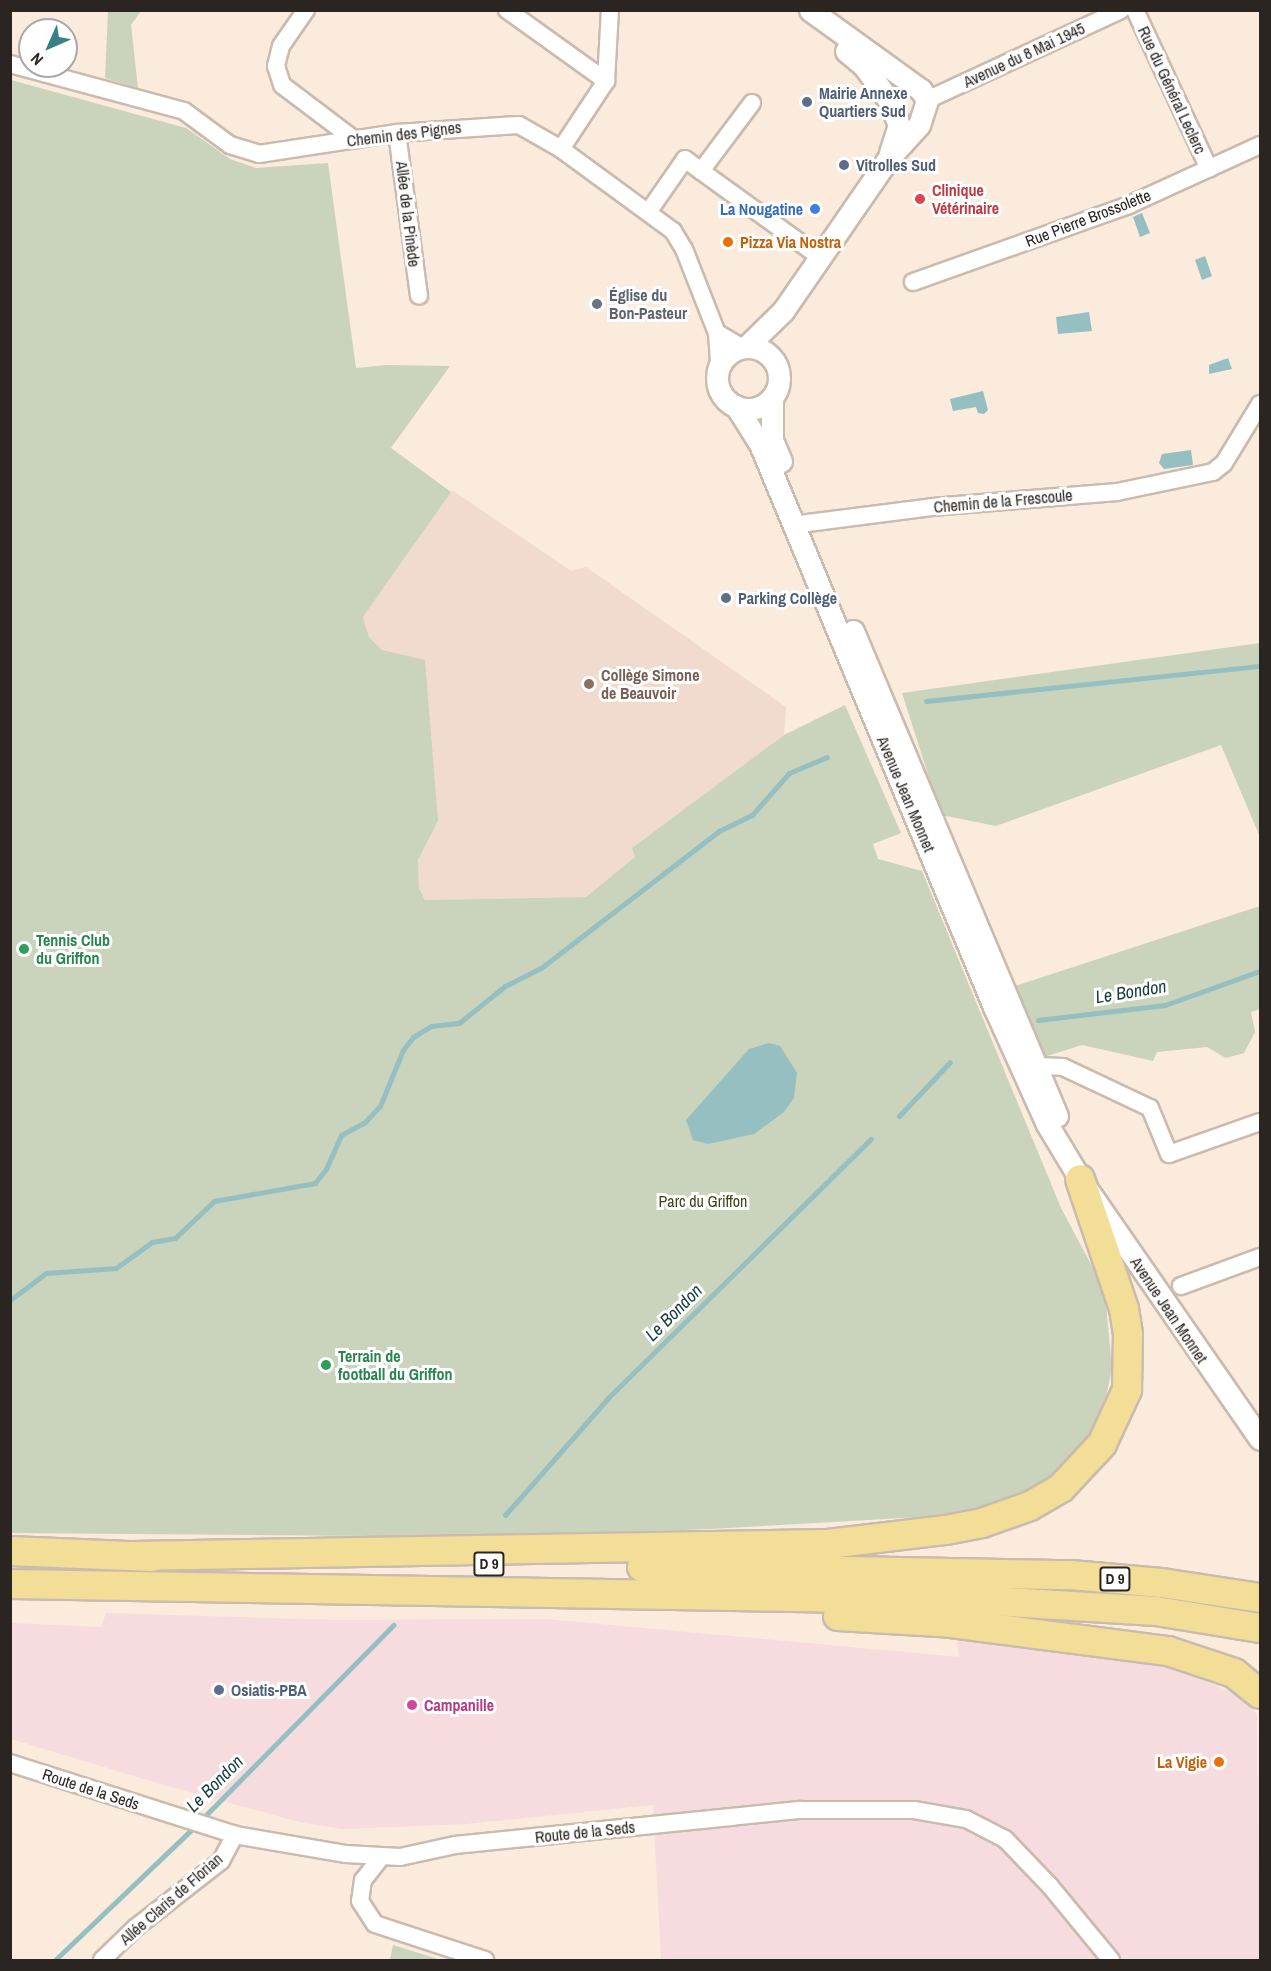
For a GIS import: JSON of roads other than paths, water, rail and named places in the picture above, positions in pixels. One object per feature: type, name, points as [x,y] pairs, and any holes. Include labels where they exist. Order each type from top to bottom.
[{"type":"highway","points":[[133,1556],[828,1544],[955,1528],[1030,1506],[1061,1488],[1102,1444],[1127,1390],[1128,1334],[1124,1309],[1080,1179]]},
{"type":"highway","name":"D 9","points":[[10,1551],[133,1556],[1071,1575],[1162,1583],[1260,1598]]},
{"type":"highway","points":[[968,1573],[1103,1567],[1260,1584]]},
{"type":"highway","name":"D 9","points":[[14,1584],[1097,1605],[1197,1616],[1260,1628]]},
{"type":"highway","points":[[405,1590],[951,1623],[1061,1635],[1168,1651],[1205,1660],[1234,1673],[1260,1694]]},
{"type":"street","points":[[306,10],[281,46],[276,66],[282,85],[355,140]]},
{"type":"street","points":[[507,10],[606,81]]},
{"type":"street","points":[[561,149],[606,81],[610,10]]},
{"type":"street","points":[[799,10],[864,66],[927,100]]},
{"type":"street","points":[[783,310],[773,359],[779,378],[772,398],[755,408],[736,406],[721,394],[717,385],[719,365],[744,347],[783,310],[888,159],[919,125],[927,100],[921,90],[810,10]]},
{"type":"street","name":"Avenue du 8 Mai 1945","points":[[927,100],[1121,10]]},
{"type":"street","name":"Rue du Général Leclerc","points":[[1135,10],[1209,169]]},
{"type":"street","name":"Chemin des Pignes","points":[[10,64],[184,111],[244,152],[259,154],[397,133],[519,125],[561,149],[649,211],[673,231],[684,249],[717,333],[719,365]]},
{"type":"street","points":[[864,66],[890,102],[898,125]]},
{"type":"street","points":[[888,159],[898,125],[927,100]]},
{"type":"street","points":[[701,171],[752,103]]},
{"type":"street","name":"Allée de la Pinède","points":[[397,133],[418,296]]},
{"type":"street","name":"Rue Pierre Brossolette","points":[[913,282],[1129,205],[1260,146]]},
{"type":"street","points":[[649,211],[685,159],[821,258]]},
{"type":"street","points":[[717,333],[744,347],[757,348],[773,359]]},
{"type":"street","name":"Avenue Jean Monnet","points":[[772,398],[772,440],[799,524]]},
{"type":"street","name":"Chemin de la Frescoule","points":[[799,524],[944,506],[1117,492],[1213,472],[1224,463],[1260,404]]},
{"type":"street","name":"Avenue Jean Monnet","points":[[736,406],[760,444],[799,524],[1019,1043],[1047,1124],[1080,1179],[1260,1439]]},
{"type":"street","name":"Avenue Jean Monnet","points":[[1019,1043],[1038,1066],[1080,1179]]},
{"type":"street","points":[[1038,1066],[1063,1067],[1149,1108],[1169,1154],[1260,1122]]},
{"type":"street","points":[[1181,1286],[1260,1257]]},
{"type":"street","name":"Route de la Seds","points":[[10,1763],[228,1833],[346,1854],[400,1857],[455,1845],[801,1810],[914,1810],[966,1819],[1005,1839],[1050,1886],[1112,1960]]},
{"type":"street","name":"Allée Claris de Florian","points":[[102,1960],[221,1861],[228,1833]]},
{"type":"street","points":[[382,1856],[363,1880],[360,1901],[375,1924],[485,1960]]},
{"type":"water","points":[[1142,213],[1150,233],[1140,237],[1133,217]]},
{"type":"water","points":[[1205,256],[1212,276],[1202,280],[1195,260]]},
{"type":"water","points":[[1089,312],[1092,331],[1058,334],[1056,317]]},
{"type":"water","points":[[1228,358],[1232,369],[1209,374],[1209,365]]},
{"type":"water","points":[[983,391],[988,410],[984,414],[978,413],[976,407],[953,411],[950,399]]},
{"type":"water","points":[[1191,450],[1193,465],[1164,469],[1159,463],[1162,454]]},
{"type":"water","points":[[769,1043],[780,1046],[797,1073],[794,1098],[784,1112],[754,1134],[708,1144],[693,1140],[686,1120],[749,1049]]},
{"type":"waterway","points":[[926,701],[1260,666]]},
{"type":"waterway","points":[[10,1300],[46,1273],[116,1268],[152,1242],[175,1238],[214,1201],[315,1183],[326,1169],[341,1135],[365,1122],[380,1106],[403,1050],[413,1037],[431,1026],[459,1023],[505,986],[541,968],[719,831],[752,815],[789,773],[827,757]]},
{"type":"waterway","name":"Le Bondon","points":[[1038,1020],[1165,1005],[1260,971]]},
{"type":"waterway","name":"Le Bondon","points":[[899,1116],[950,1062]]},
{"type":"waterway","name":"Le Bondon","points":[[505,1515],[608,1398],[871,1139]]},
{"type":"waterway","name":"Le Bondon","points":[[201,1820],[393,1625]]},
{"type":"waterway","name":"Le Bondon","points":[[55,1960],[194,1827]]},
{"type":"place","name":"Mairie Annexe Quartiers Sud","points":[[807,102]]},
{"type":"place","name":"Vitrolles Sud","points":[[844,165]]},
{"type":"place","name":"Clinique Vétérinaire","points":[[920,199]]},
{"type":"place","name":"La Nougatine","points":[[815,209]]},
{"type":"place","name":"Pizza Via Nostra","points":[[728,242]]},
{"type":"place","name":"Église du Bon-Pasteur","points":[[597,304]]},
{"type":"place","name":"Parking Collège","points":[[726,598]]},
{"type":"place","name":"Collège Simone de Beauvoir","points":[[589,684]]},
{"type":"place","name":"Tennis Club du Griffon","points":[[24,949]]},
{"type":"place","name":"Terrain de football du Griffon","points":[[326,1365]]},
{"type":"place","name":"Osiatis-PBA","points":[[219,1690]]},
{"type":"place","name":"Campanille","points":[[412,1705]]},
{"type":"place","name":"La Vigie","points":[[1219,1762]]},
{"type":"park label","name":"Parc du Griffon","points":[[703,1201]]}]
